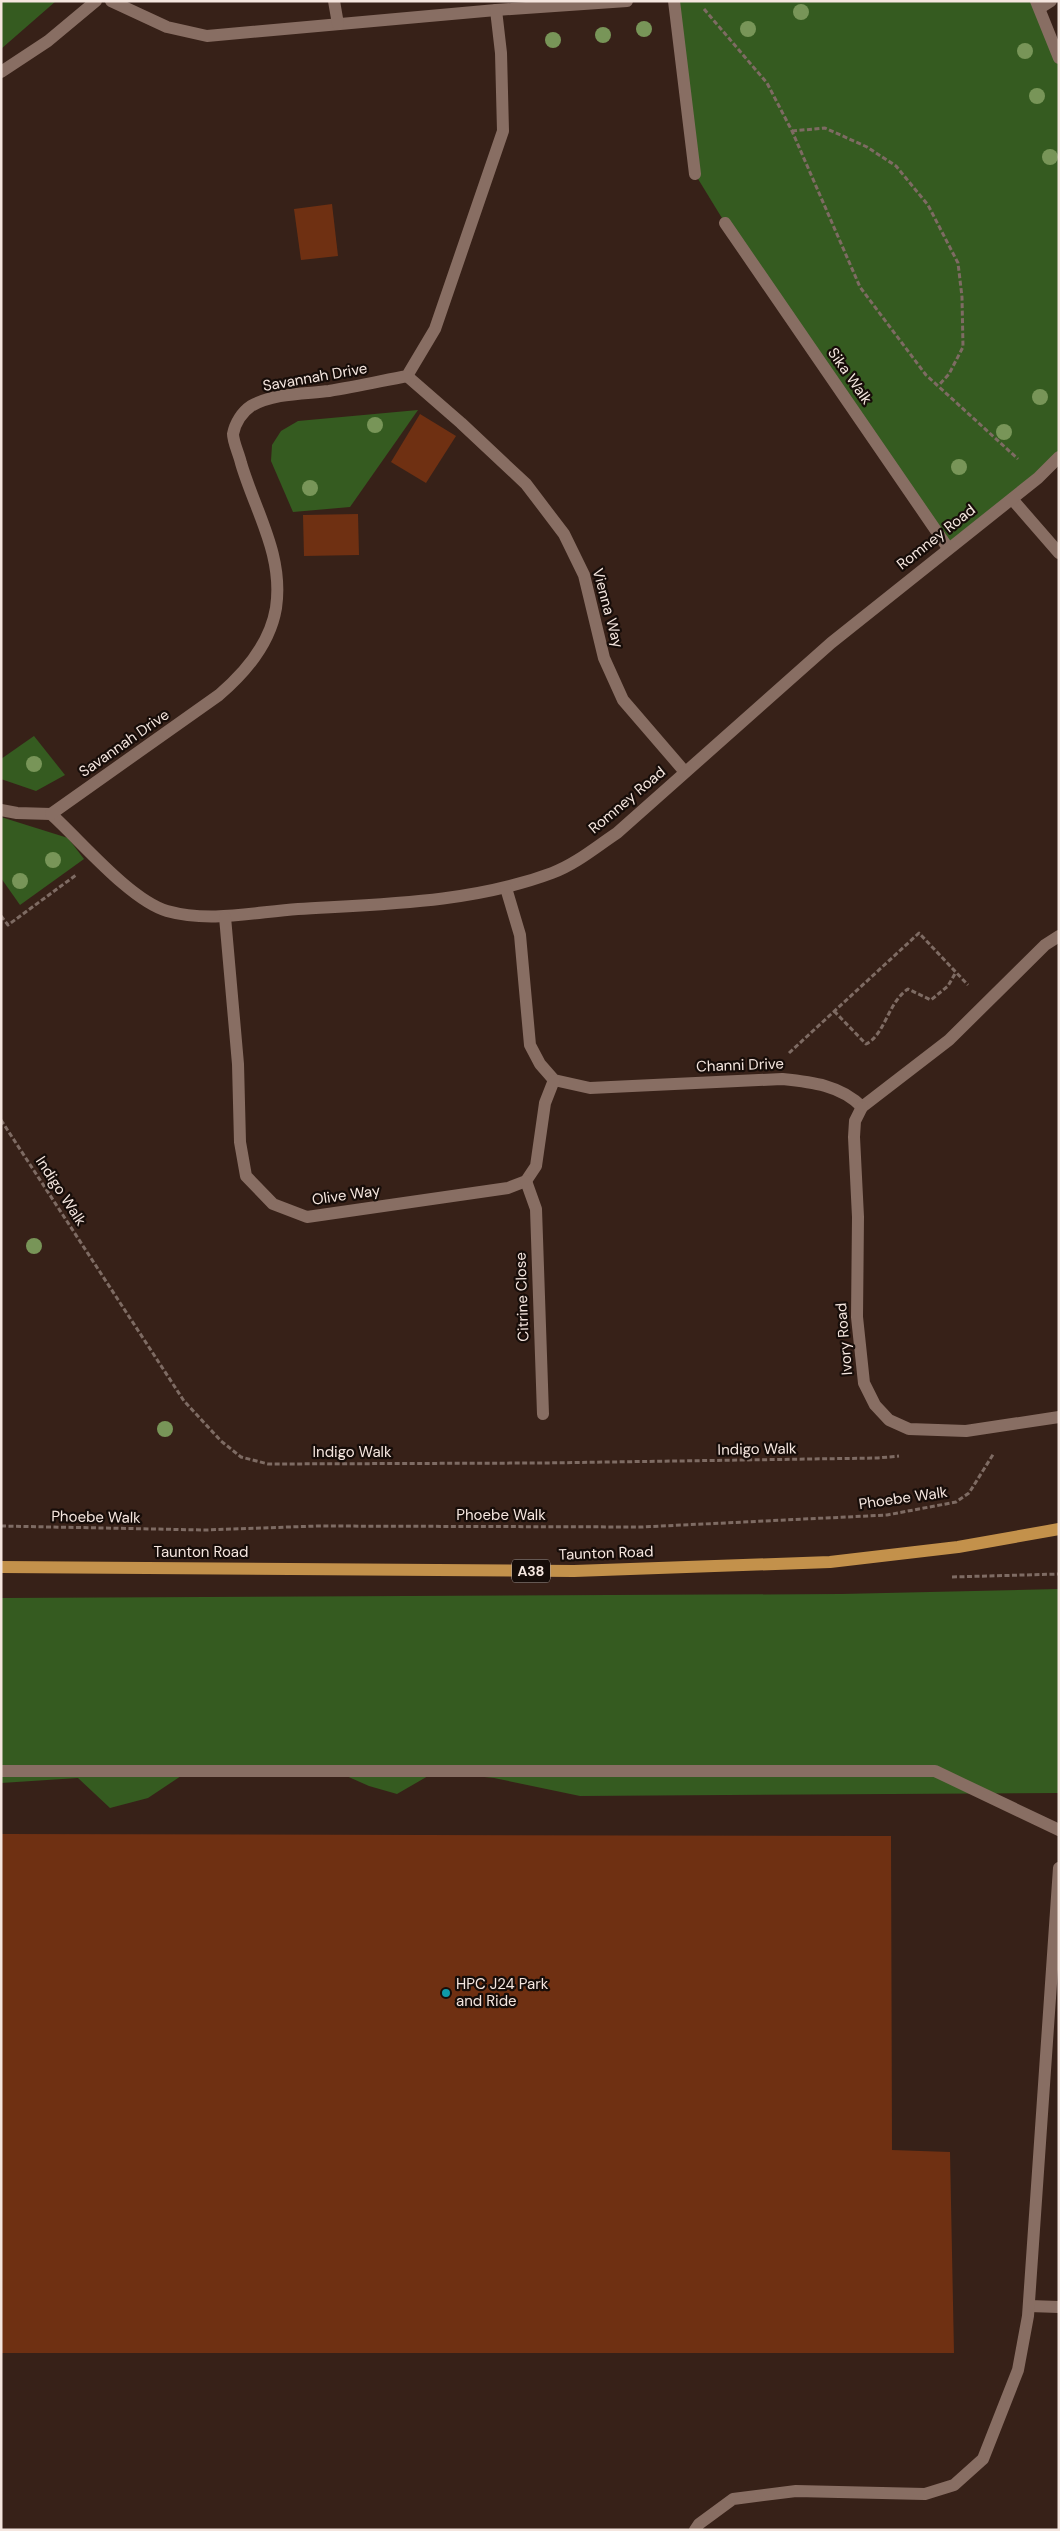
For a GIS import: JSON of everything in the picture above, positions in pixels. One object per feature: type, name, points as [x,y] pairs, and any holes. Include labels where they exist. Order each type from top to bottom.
[{"type":"main road","name":"Taunton Road","points":[[1,1567],[574,1571],[830,1562],[958,1547],[1059,1529]]},
{"type":"street","points":[[1,72],[48,41],[96,1]]},
{"type":"street","points":[[111,1],[166,27],[207,36],[496,10],[627,1]]},
{"type":"street","points":[[334,1],[338,24]]},
{"type":"street","points":[[674,1],[695,174]]},
{"type":"street","points":[[1042,4],[1059,58]]},
{"type":"street","points":[[407,376],[435,329],[502,130],[501,54],[496,10]]},
{"type":"street","name":"Sika Walk","points":[[725,223],[948,548]]},
{"type":"street","name":"Vienna Way","points":[[407,376],[526,484],[564,534],[584,575],[604,658],[623,700],[685,772]]},
{"type":"street","name":"Savannah Drive","points":[[51,814],[219,695],[241,676],[268,633],[276,608],[278,578],[274,554],[262,516],[243,470],[233,434],[239,417],[252,406],[279,397],[331,390],[407,376]]},
{"type":"street","name":"Romney Road","points":[[51,814],[140,897],[166,911],[224,917],[296,909],[381,905],[506,888],[554,872],[580,859],[617,833],[831,643],[1038,478],[1059,457]]},
{"type":"street","points":[[1012,499],[1059,553]]},
{"type":"street","points":[[1,810],[17,813],[51,814]]},
{"type":"street","points":[[506,888],[520,935],[530,1045],[540,1064],[554,1080],[545,1103],[536,1166],[526,1181]]},
{"type":"street","name":"Olive Way","points":[[224,917],[238,1064],[240,1142],[246,1176],[273,1204],[307,1217],[508,1188],[526,1181]]},
{"type":"street","points":[[862,1107],[948,1040],[1045,945],[1059,936]]},
{"type":"street","name":"Channi Drive","points":[[554,1080],[590,1088],[782,1079],[813,1082],[836,1089],[853,1098],[862,1107]]},
{"type":"street","name":"Ivory Road","points":[[862,1107],[855,1121],[854,1137],[858,1217],[857,1317],[864,1383],[875,1405],[889,1420],[909,1429],[966,1431],[1059,1417]]},
{"type":"street","name":"Citrine Close","points":[[526,1181],[536,1209],[543,1414]]},
{"type":"street","points":[[1,1771],[935,1771],[1059,1830]]},
{"type":"street","points":[[695,2530],[699,2524],[733,2499],[796,2491],[925,2494],[954,2485],[983,2459],[1018,2370],[1029,2306],[1059,1868]]},
{"type":"street","points":[[1029,2306],[1059,2307]]},
{"type":"path","points":[[703,9],[767,83],[792,131],[860,287],[926,374],[1038,478]]},
{"type":"path","points":[[792,131],[825,128],[867,147],[896,166],[928,205],[958,263],[962,296],[963,347],[950,374],[939,386]]},
{"type":"path","points":[[1,916],[8,925],[99,859]]},
{"type":"path","points":[[782,1079],[781,1060],[919,933],[985,1004]]},
{"type":"path","points":[[834,1011],[845,1025],[866,1044],[871,1042],[877,1034],[900,994],[908,989],[931,1000],[948,986],[956,972]]},
{"type":"path","name":"Indigo Walk","points":[[1,1120],[184,1401],[221,1441],[241,1457],[268,1464],[542,1463],[878,1458]]},
{"type":"path","name":"Phoebe Walk","points":[[1,1526],[205,1530],[317,1526],[642,1527],[887,1515],[956,1502],[969,1493],[984,1470]]},
{"type":"green space","points":[[1,1],[56,1],[1,49]]},
{"type":"green space","points":[[674,1],[1036,1],[1059,58],[1059,457],[948,548],[725,223],[695,174]]},
{"type":"green space","points":[[418,410],[350,507],[293,512],[271,461],[272,445],[281,431],[298,421]]},
{"type":"green space","points":[[34,736],[65,775],[36,791],[1,779],[1,759]]},
{"type":"green space","points":[[1,817],[68,838],[84,859],[20,905],[1,878]]},
{"type":"green space","points":[[1059,1589],[1059,1793],[580,1796],[494,1778],[435,1772],[397,1794],[369,1786],[326,1767],[181,1776],[148,1798],[110,1808],[78,1778],[1,1783],[1,1598],[841,1594]]},
{"type":"building","points":[[332,204],[338,256],[301,260],[294,209]]},
{"type":"building","points":[[420,414],[456,436],[426,483],[391,462]]},
{"type":"building","points":[[358,514],[359,555],[304,556],[303,515]]},
{"type":"building","name":"HPC J24 Park and Ride","points":[[1,1834],[891,1836],[892,2150],[950,2152],[954,2353],[1,2353]]},
{"type":"place","name":"HPC J24 Park and Ride","points":[[446,1993]]}]
